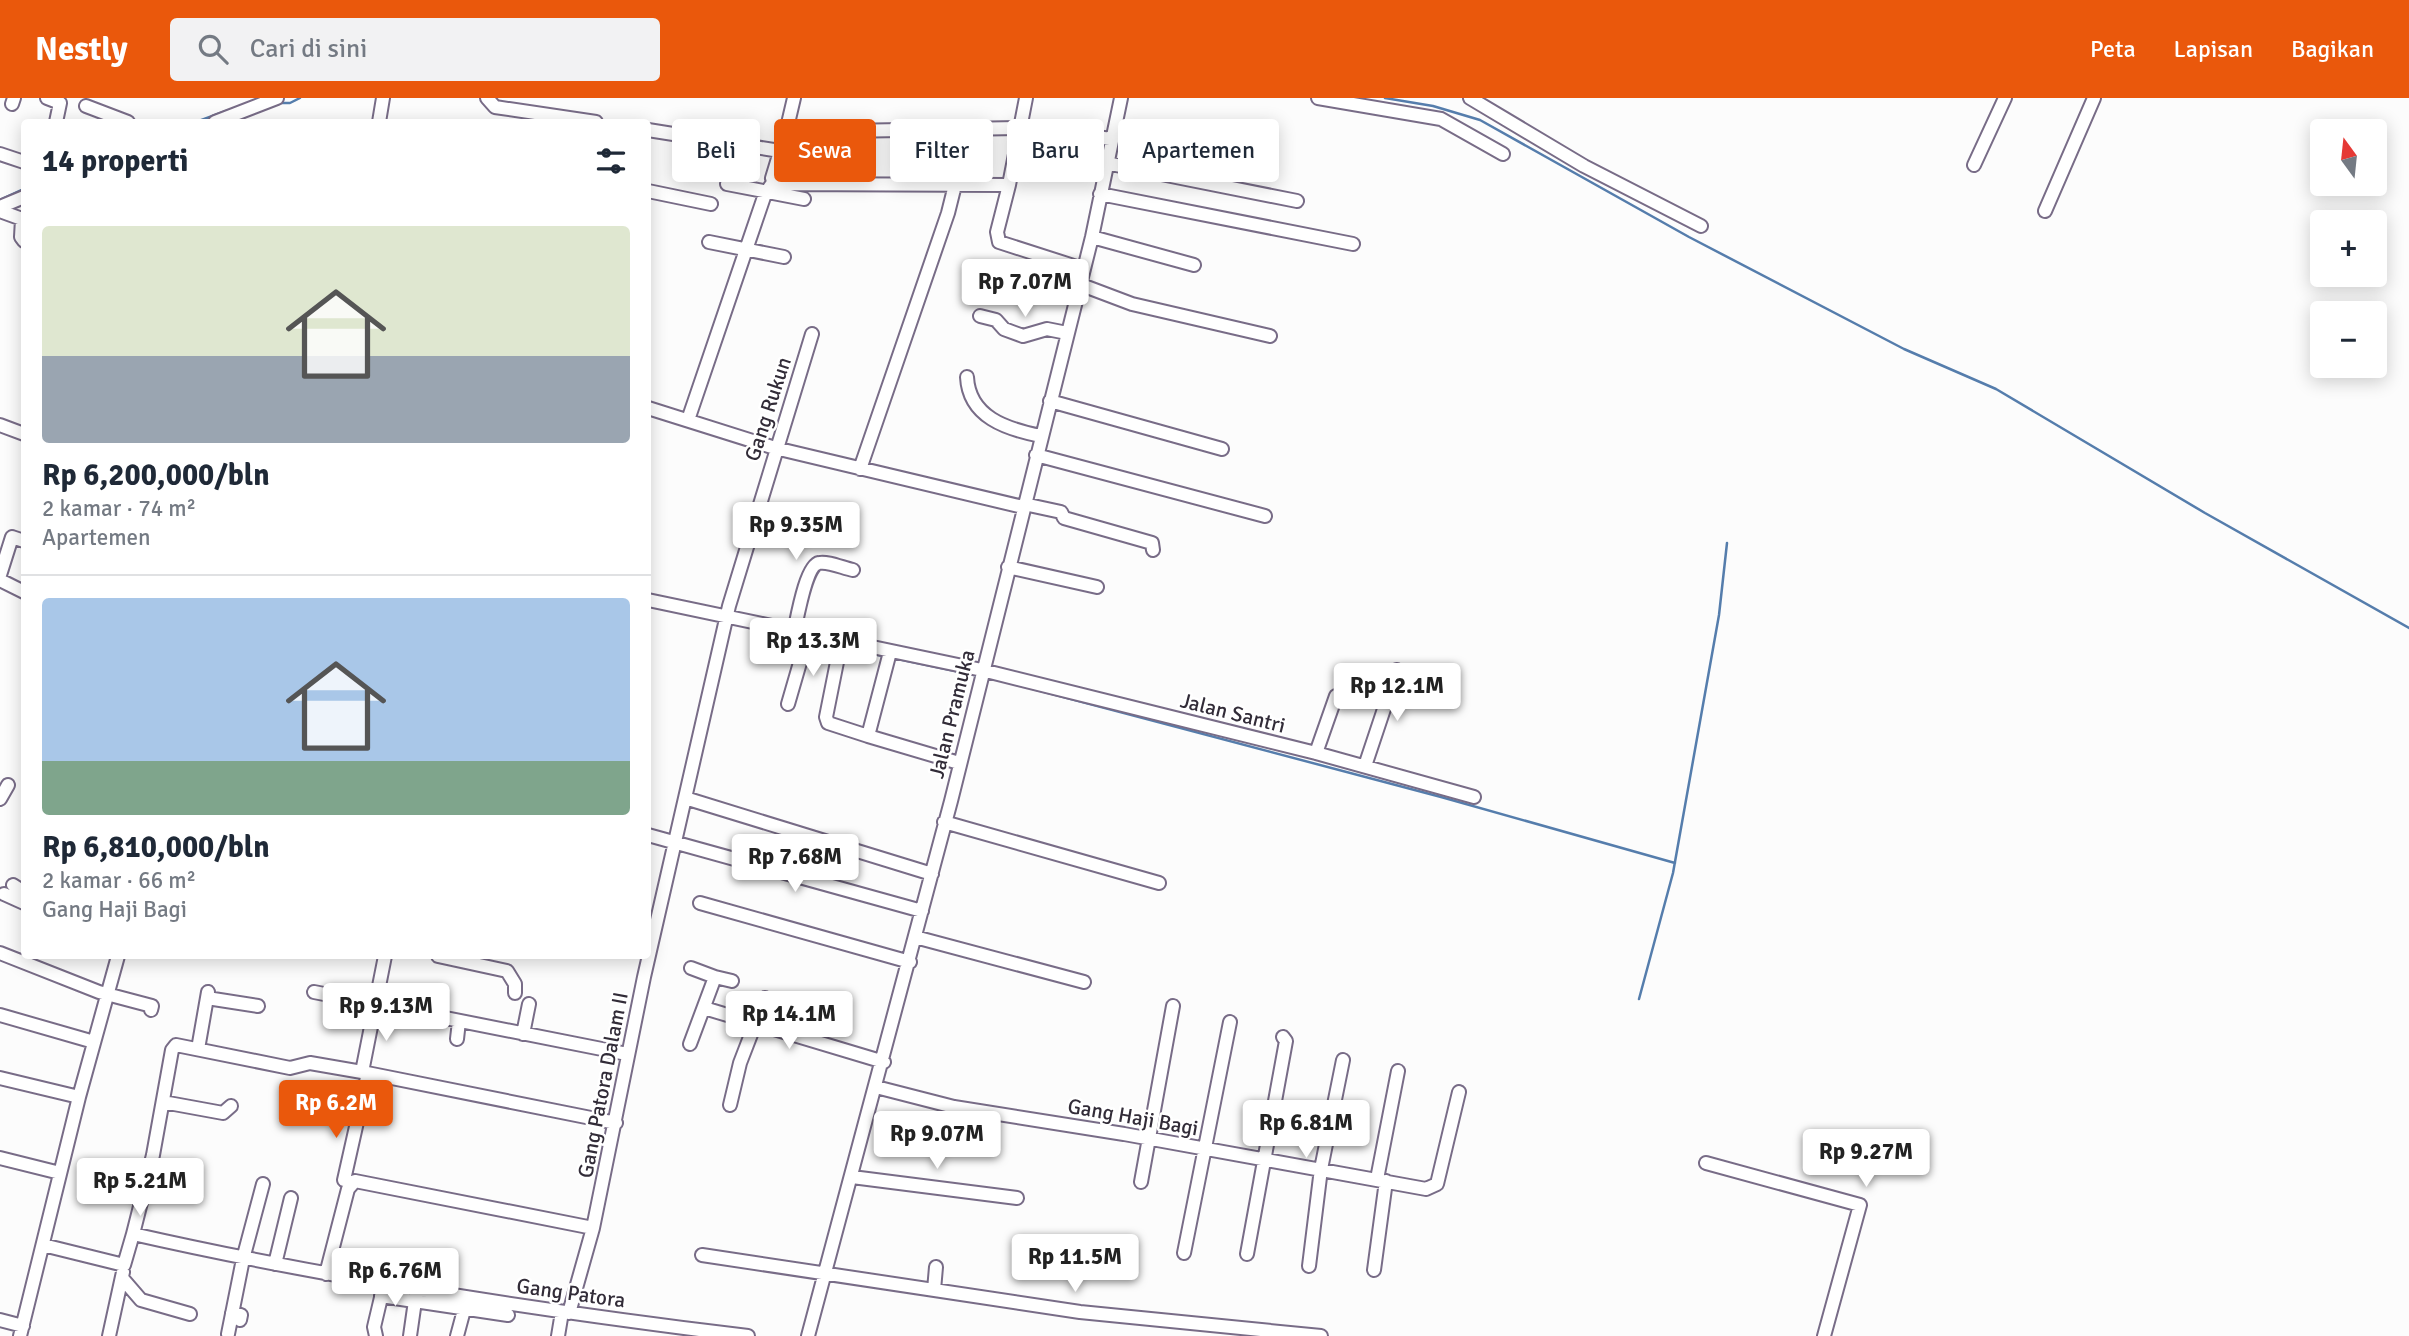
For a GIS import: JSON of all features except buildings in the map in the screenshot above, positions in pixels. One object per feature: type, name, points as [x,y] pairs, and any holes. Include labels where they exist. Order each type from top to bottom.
[{"type":"street","points":[[47,98],[60,103],[57,119]]},
{"type":"street","points":[[223,119],[276,98]]},
{"type":"street","points":[[380,119],[383,98]]},
{"type":"street","points":[[487,98],[495,107],[576,119]]},
{"type":"street","points":[[789,119],[794,98]]},
{"type":"street","points":[[1024,119],[1027,98]]},
{"type":"street","name":"Jalan Pramuka","points":[[808,1336],[910,962],[1092,237],[1121,98]]},
{"type":"street","points":[[1318,98],[1441,120],[1503,154]]},
{"type":"street","points":[[1470,98],[1584,166],[1701,226]]},
{"type":"street","points":[[1974,165],[2005,98]]},
{"type":"street","points":[[2045,211],[2094,98]]},
{"type":"street","points":[[86,106],[120,119]]},
{"type":"street","points":[[876,130],[1007,128]]},
{"type":"street","points":[[651,130],[774,150]]},
{"type":"street","points":[[1104,138],[1112,139]]},
{"type":"street","points":[[0,154],[21,161]]},
{"type":"street","points":[[1107,163],[1297,201]]},
{"type":"street","points":[[688,420],[765,194],[774,181]]},
{"type":"street","points":[[778,182],[1009,185]]},
{"type":"street","points":[[1010,182],[998,232],[999,242],[1083,269]]},
{"type":"street","points":[[727,184],[765,194],[804,199]]},
{"type":"street","points":[[860,469],[948,213],[955,185]]},
{"type":"street","points":[[651,192],[711,204]]},
{"type":"street","points":[[1100,194],[1353,244]]},
{"type":"street","points":[[0,209],[21,198]]},
{"type":"street","points":[[0,209],[21,219]]},
{"type":"street","points":[[1092,237],[1194,265]]},
{"type":"street","points":[[709,242],[784,257]]},
{"type":"street","points":[[1079,284],[1132,304],[1270,336]]},
{"type":"street","points":[[980,316],[996,320],[1004,329],[1023,336],[1047,329],[1067,333]]},
{"type":"street","name":"Gang Rukun","points":[[726,622],[775,447],[812,334]]},
{"type":"street","points":[[967,377],[972,402],[990,419],[1041,436]]},
{"type":"street","points":[[1050,401],[1222,449]]},
{"type":"street","points":[[651,409],[775,447],[860,469],[1061,512],[1064,518],[1152,543],[1153,550]]},
{"type":"street","points":[[0,425],[21,433]]},
{"type":"street","points":[[1036,455],[1265,516]]},
{"type":"street","points":[[21,540],[12,537],[0,578],[21,590]]},
{"type":"street","points":[[794,632],[809,574],[815,565],[820,563],[853,570]]},
{"type":"street","points":[[1008,566],[1097,587]]},
{"type":"street","name":"Jalan Santri","points":[[651,601],[726,622],[794,632],[806,639],[982,670],[1316,753],[1474,797]]},
{"type":"street","name":"Gang Patora Dalam II","points":[[651,950],[726,622]]},
{"type":"street","points":[[788,704],[806,639]]},
{"type":"street","points":[[840,645],[826,717],[828,723],[959,763]]},
{"type":"street","points":[[868,736],[889,655]]},
{"type":"street","points":[[1365,766],[1397,670]]},
{"type":"street","points":[[1316,753],[1336,696]]},
{"type":"street","points":[[0,799],[8,785]]},
{"type":"street","points":[[685,798],[932,874]]},
{"type":"street","points":[[944,822],[1159,883]]},
{"type":"street","points":[[651,836],[922,912]]},
{"type":"street","points":[[700,903],[910,962]]},
{"type":"street","points":[[915,937],[1084,982]]},
{"type":"street","points":[[0,953],[107,995],[152,1006],[151,1010]]},
{"type":"street","points":[[0,1320],[21,1331],[79,1097],[117,959]]},
{"type":"street","points":[[385,959],[344,1180],[593,1228]]},
{"type":"street","points":[[452,959],[507,971],[515,984],[514,993]]},
{"type":"street","name":"Gang Patora Dalam II","points":[[558,1336],[593,1228],[649,959]]},
{"type":"street","points":[[691,968],[732,981]]},
{"type":"street","points":[[690,1044],[715,977]]},
{"type":"street","points":[[314,992],[627,1054]]},
{"type":"street","points":[[198,1049],[207,995],[258,1006]]},
{"type":"street","points":[[730,1105],[754,1024],[765,998]]},
{"type":"street","points":[[523,1034],[529,1004]]},
{"type":"street","points":[[1141,1182],[1173,1006]]},
{"type":"street","points":[[704,1008],[884,1062]]},
{"type":"street","points":[[0,1015],[94,1042]]},
{"type":"street","points":[[457,1038],[459,1021]]},
{"type":"street","points":[[1184,1253],[1230,1022]]},
{"type":"street","points":[[1247,1254],[1286,1041],[1283,1037]]},
{"type":"street","points":[[110,1336],[110,1323],[133,1234],[173,1047],[178,1044],[294,1067],[310,1063],[616,1123]]},
{"type":"street","points":[[1309,1266],[1321,1169],[1343,1060]]},
{"type":"street","points":[[1374,1270],[1382,1180],[1398,1071]]},
{"type":"street","points":[[0,1077],[79,1097]]},
{"type":"street","name":"Gang Haji Bagi","points":[[876,1087],[954,1107],[1148,1138],[1426,1189],[1437,1184],[1459,1092]]},
{"type":"street","points":[[163,1102],[223,1113],[231,1106]]},
{"type":"street","points":[[0,1158],[60,1172]]},
{"type":"street","points":[[1706,1163],[1860,1205],[1824,1336]]},
{"type":"street","points":[[852,1177],[1017,1198]]},
{"type":"street","points":[[326,1274],[352,1182]]},
{"type":"street","points":[[228,1334],[236,1317],[249,1263],[263,1184]]},
{"type":"street","points":[[275,1264],[291,1198]]},
{"type":"street","name":"Gang Patora","points":[[133,1234],[249,1263],[275,1264],[326,1274],[383,1290],[461,1305],[565,1312],[748,1336]]},
{"type":"street","points":[[43,1245],[123,1271],[141,1300],[190,1314]]},
{"type":"street","points":[[702,1255],[1080,1312],[1316,1336]]},
{"type":"street","points":[[934,1290],[936,1267]]},
{"type":"street","points":[[376,1336],[374,1327],[383,1290]]},
{"type":"street","points":[[410,1336],[415,1296]]},
{"type":"street","points":[[457,1336],[461,1305]]},
{"type":"street","points":[[481,1306],[508,1315]]},
{"type":"waterway","points":[[276,103],[290,103],[300,98]]},
{"type":"waterway","points":[[1385,98],[1433,106],[1480,120],[1689,237],[1904,349],[1996,389],[2205,513],[2409,628]]},
{"type":"waterway","points":[[204,119],[226,111]]},
{"type":"waterway","points":[[0,200],[21,190]]},
{"type":"waterway","points":[[1639,999],[1673,873],[1719,615],[1727,543]]},
{"type":"waterway","points":[[845,648],[883,656]]},
{"type":"waterway","points":[[893,658],[979,676]]},
{"type":"waterway","points":[[1033,689],[1441,797],[1675,863]]}]
